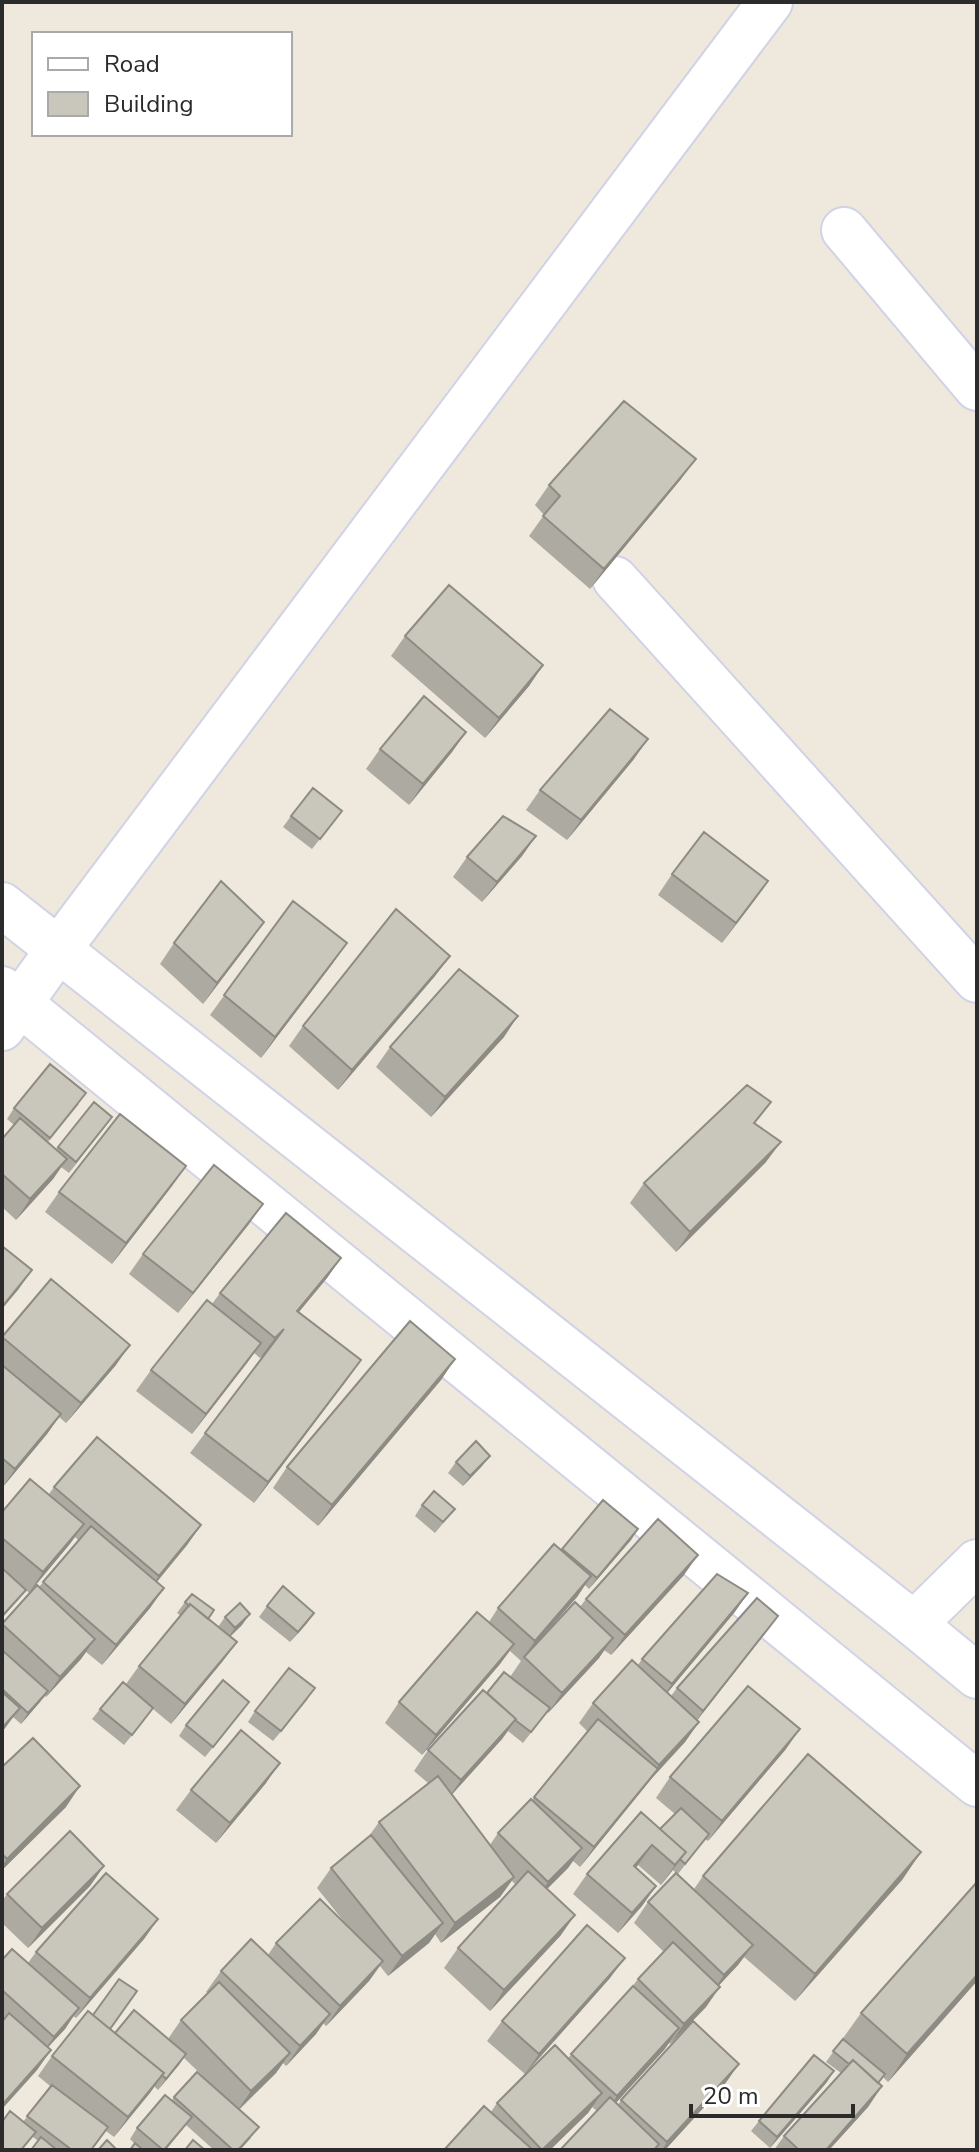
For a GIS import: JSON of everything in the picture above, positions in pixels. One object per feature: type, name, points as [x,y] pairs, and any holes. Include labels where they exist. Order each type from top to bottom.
[{"type":"street","points":[[770,2],[58,950],[8,1007],[977,1784]]},
{"type":"street","points":[[844,230],[977,388]]},
{"type":"street","points":[[615,579],[977,980]]},
{"type":"street","points":[[2,905],[977,1676]]},
{"type":"street","points":[[914,1624],[977,1562]]},
{"type":"building","points":[[624,401],[696,459],[604,569],[543,516],[560,496],[549,485]]},
{"type":"building","points":[[449,585],[543,665],[499,718],[405,636]]},
{"type":"building","points":[[424,696],[466,732],[423,784],[380,749]]},
{"type":"building","points":[[610,709],[648,739],[581,820],[540,790]]},
{"type":"building","points":[[313,788],[342,811],[320,839],[291,816]]},
{"type":"building","points":[[503,816],[536,836],[497,882],[467,857]]},
{"type":"building","points":[[704,832],[768,881],[736,923],[672,874]]},
{"type":"building","points":[[221,881],[264,922],[217,983],[174,943]]},
{"type":"building","points":[[293,901],[347,943],[275,1037],[224,995]]},
{"type":"building","points":[[396,909],[450,956],[352,1070],[303,1026]]},
{"type":"building","points":[[459,969],[518,1016],[445,1097],[390,1047]]},
{"type":"building","points":[[50,1064],[86,1093],[50,1138],[14,1108]]},
{"type":"building","points":[[747,1085],[771,1102],[754,1123],[781,1142],[690,1232],[644,1183]]},
{"type":"building","points":[[94,1102],[112,1117],[76,1162],[58,1147]]},
{"type":"building","points":[[120,1114],[186,1166],[126,1243],[59,1192]]},
{"type":"building","points":[[20,1118],[67,1159],[30,1199],[2,1174],[2,1139]]},
{"type":"building","points":[[214,1165],[263,1204],[193,1293],[143,1254]]},
{"type":"building","points":[[286,1213],[341,1258],[297,1311],[361,1360],[268,1482],[205,1433],[284,1329],[275,1338],[220,1293]]},
{"type":"building","points":[[2,1246],[32,1270],[2,1307]]},
{"type":"building","points":[[51,1279],[130,1345],[81,1403],[2,1337]]},
{"type":"building","points":[[207,1300],[261,1343],[206,1414],[151,1370]]},
{"type":"building","points":[[410,1321],[455,1359],[332,1505],[287,1467]]},
{"type":"building","points":[[2,1365],[61,1414],[15,1469],[2,1458]]},
{"type":"building","points":[[97,1437],[201,1525],[159,1576],[54,1487]]},
{"type":"building","points":[[476,1441],[490,1456],[470,1476],[456,1462]]},
{"type":"building","points":[[30,1479],[84,1524],[43,1572],[2,1538],[2,1512]]},
{"type":"building","points":[[434,1491],[455,1509],[443,1522],[422,1505]]},
{"type":"building","points":[[603,1500],[638,1529],[597,1578],[562,1549]]},
{"type":"building","points":[[658,1519],[698,1555],[625,1635],[586,1599]]},
{"type":"building","points":[[91,1526],[164,1588],[116,1645],[43,1582]]},
{"type":"building","points":[[554,1544],[591,1576],[535,1641],[498,1608]]},
{"type":"building","points":[[2,1568],[26,1590],[3,1615],[2,1614]]},
{"type":"building","points":[[717,1574],[748,1593],[672,1684],[642,1659]]},
{"type":"building","points":[[37,1585],[95,1639],[60,1677],[2,1624]]},
{"type":"building","points":[[283,1586],[314,1613],[298,1632],[267,1606]]},
{"type":"building","points":[[192,1594],[214,1610],[208,1619],[185,1602]]},
{"type":"building","points":[[757,1598],[778,1616],[703,1711],[677,1688]]},
{"type":"building","points":[[575,1602],[613,1638],[562,1693],[524,1657]]},
{"type":"building","points":[[240,1603],[250,1614],[235,1628],[225,1617]]},
{"type":"building","points":[[190,1604],[237,1642],[185,1704],[139,1666]]},
{"type":"building","points":[[477,1612],[514,1644],[436,1735],[399,1702]]},
{"type":"building","points":[[2,1650],[48,1691],[28,1713],[2,1689]]},
{"type":"building","points":[[632,1660],[699,1722],[659,1765],[593,1703]]},
{"type":"building","points":[[289,1668],[315,1688],[281,1731],[255,1711]]},
{"type":"building","points":[[504,1672],[550,1708],[531,1732],[487,1693]]},
{"type":"building","points":[[223,1680],[249,1702],[213,1747],[186,1725]]},
{"type":"building","points":[[123,1682],[153,1708],[132,1735],[100,1709]]},
{"type":"building","points":[[748,1686],[800,1729],[722,1821],[670,1777]]},
{"type":"building","points":[[483,1690],[516,1719],[461,1780],[428,1750]]},
{"type":"building","points":[[2,1692],[20,1708],[2,1728]]},
{"type":"building","points":[[598,1719],[658,1769],[594,1847],[534,1797]]},
{"type":"building","points":[[241,1730],[280,1763],[230,1823],[191,1790]]},
{"type":"building","points":[[33,1738],[80,1786],[7,1859],[2,1854],[2,1767]]},
{"type":"building","points":[[808,1754],[921,1852],[815,1974],[703,1876]]},
{"type":"building","points":[[438,1776],[514,1877],[455,1923],[379,1822]]},
{"type":"building","points":[[531,1799],[582,1848],[548,1882],[498,1833]]},
{"type":"building","points":[[681,1808],[709,1834],[685,1864],[680,1859],[686,1852],[660,1829]]},
{"type":"building","points":[[641,1812],[686,1852],[675,1865],[652,1845],[634,1866],[656,1886],[632,1913],[587,1874]]},
{"type":"building","points":[[70,1831],[104,1866],[42,1928],[7,1894]]},
{"type":"building","points":[[371,1835],[443,1923],[402,1956],[331,1868]]},
{"type":"building","points":[[528,1871],[575,1915],[504,1990],[458,1948]]},
{"type":"building","points":[[106,1873],[158,1919],[90,1998],[36,1952]]},
{"type":"building","points":[[676,1873],[753,1945],[724,1975],[648,1902]]},
{"type":"building","points":[[977,1882],[977,1975],[907,2054],[861,2013]]},
{"type":"building","points":[[320,1899],[383,1961],[340,2006],[276,1943]]},
{"type":"building","points":[[587,1925],[625,1958],[539,2054],[502,2021]]},
{"type":"building","points":[[251,1939],[330,2014],[300,2046],[221,1971]]},
{"type":"building","points":[[673,1942],[720,1987],[684,2024],[638,1979]]},
{"type":"building","points":[[12,1949],[79,2008],[54,2037],[2,1990],[2,1960]]},
{"type":"building","points":[[119,1979],[137,1991],[110,2029],[93,2015]]},
{"type":"building","points":[[219,1982],[290,2053],[251,2091],[181,2020]]},
{"type":"building","points":[[633,1986],[679,2028],[617,2096],[571,2054]]},
{"type":"building","points":[[134,2010],[186,2054],[166,2079],[162,2075],[164,2073],[115,2033]]},
{"type":"building","points":[[88,2011],[164,2073],[128,2117],[52,2056]]},
{"type":"building","points":[[9,2013],[51,2050],[2,2105],[2,2022]]},
{"type":"building","points":[[693,2021],[739,2064],[667,2142],[621,2100]]},
{"type":"building","points":[[843,2039],[885,2074],[878,2083],[853,2060],[849,2064],[833,2051]]},
{"type":"building","points":[[555,2045],[602,2093],[542,2150],[497,2103]]},
{"type":"building","points":[[814,2055],[834,2071],[777,2137],[759,2121]]},
{"type":"building","points":[[853,2060],[882,2086],[826,2150],[799,2150],[784,2136]]},
{"type":"building","points":[[197,2072],[259,2127],[238,2150],[233,2150],[174,2097]]},
{"type":"building","points":[[52,2085],[108,2127],[91,2150],[72,2150],[27,2116]]},
{"type":"building","points":[[165,2095],[192,2117],[163,2150],[137,2128]]},
{"type":"building","points":[[610,2097],[659,2144],[654,2150],[560,2150]]},
{"type":"building","points":[[484,2106],[533,2150],[444,2150]]},
{"type":"building","points":[[10,2111],[36,2132],[21,2150],[2,2150],[2,2122]]},
{"type":"building","points":[[41,2137],[57,2150],[31,2150]]},
{"type":"building","points":[[107,2140],[117,2150],[98,2150]]},
{"type":"building","points":[[193,2140],[205,2150],[185,2150]]},
{"type":"building","points":[[135,2143],[143,2150],[130,2150]]}]
